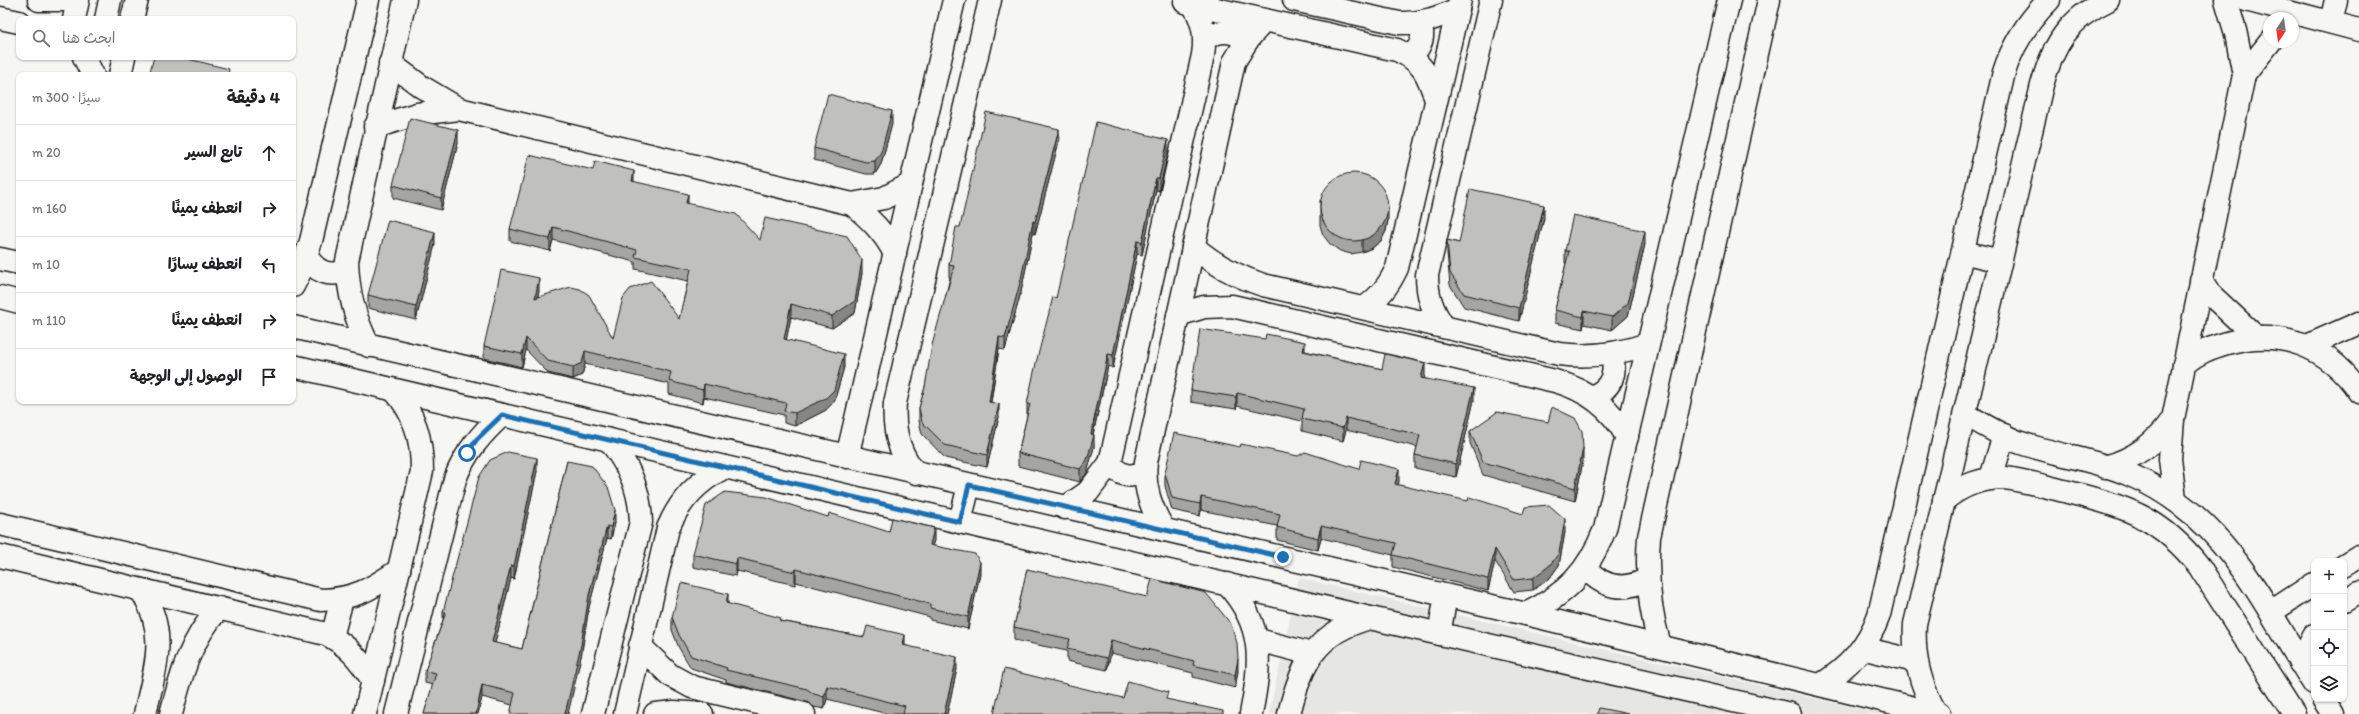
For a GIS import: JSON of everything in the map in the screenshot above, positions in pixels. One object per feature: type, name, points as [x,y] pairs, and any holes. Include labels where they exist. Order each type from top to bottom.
[{"type":"street","points":[[39,0],[71,0]]},
{"type":"street","points":[[75,16],[78,0]]},
{"type":"street","points":[[107,16],[110,0]]},
{"type":"street","points":[[133,16],[137,0]]},
{"type":"street","points":[[296,280],[307,256],[368,0]]},
{"type":"street","points":[[369,346],[354,314],[347,270],[349,247],[405,0]]},
{"type":"street","points":[[847,457],[954,0]]},
{"type":"street","points":[[916,472],[906,461],[896,433],[893,418],[894,403],[990,0]]},
{"type":"street","points":[[1294,0],[1382,20],[1420,23],[1433,20],[1459,5]]},
{"type":"street","points":[[1444,327],[1430,303],[1427,289],[1427,275],[1491,0]]},
{"type":"street","points":[[1526,614],[1559,595],[1586,568],[1596,552],[1605,529],[1729,0]]},
{"type":"street","points":[[1660,646],[1652,619],[1647,579],[1649,538],[1770,0]]},
{"type":"street","points":[[1822,684],[1847,666],[1862,648],[1874,629],[1879,615],[2008,59],[2023,31],[2049,0]]},
{"type":"street","points":[[1938,714],[1924,690],[1915,661],[1915,624],[2042,84],[2051,54],[2063,35],[2078,19],[2108,0]]},
{"type":"street","points":[[2175,499],[2170,459],[2173,419],[2244,75],[2236,34],[2226,0]]},
{"type":"street","points":[[2246,0],[2282,12]]},
{"type":"street","points":[[2331,22],[2336,0]]},
{"type":"street","points":[[1185,2],[1382,46],[1411,56],[1422,66],[1430,79],[1436,100]]},
{"type":"street","points":[[1065,508],[1088,492],[1110,463],[1204,55],[1205,39],[1202,23],[1185,2]]},
{"type":"street","points":[[1364,308],[1376,300],[1386,288],[1397,268],[1459,5]]},
{"type":"street","points":[[2299,17],[2331,22],[2359,30]]},
{"type":"street","points":[[0,18],[16,21]]},
{"type":"street","points":[[1164,530],[1151,504],[1145,471],[1234,62],[1247,41],[1265,20]]},
{"type":"street","points":[[1411,56],[1422,42],[1422,29],[1420,23]]},
{"type":"street","points":[[1205,39],[1212,35],[1226,31],[1234,32],[1247,41]]},
{"type":"street","points":[[2244,75],[2265,48]]},
{"type":"street","points":[[86,60],[92,72]]},
{"type":"street","points":[[94,72],[96,60]]},
{"type":"street","points":[[121,72],[123,60]]},
{"type":"street","points":[[390,63],[422,87],[459,109],[852,204],[884,198],[911,184]]},
{"type":"street","points":[[375,127],[417,114],[459,109]]},
{"type":"street","points":[[852,204],[877,227],[888,240],[895,254]]},
{"type":"street","points":[[1194,246],[1218,266],[1239,277],[1263,285],[1559,354],[1577,356],[1611,354],[1648,344]]},
{"type":"street","points":[[1962,252],[2000,261]]},
{"type":"street","points":[[307,256],[314,267],[325,273],[333,274],[347,270]]},
{"type":"street","points":[[1397,268],[1409,275],[1418,277],[1427,275]]},
{"type":"street","points":[[1232,306],[1223,299],[1221,288],[1228,279],[1239,277]]},
{"type":"street","points":[[2202,280],[2210,294],[2256,337]]},
{"type":"street","points":[[0,297],[16,301]]},
{"type":"street","points":[[1178,316],[1204,307],[1232,306],[1555,381],[1580,390],[1592,397],[1612,414],[1627,437]]},
{"type":"street","points":[[2307,346],[2359,323]]},
{"type":"street","points":[[296,328],[1065,508],[1526,614],[1822,684],[1938,714]]},
{"type":"street","points":[[2184,364],[2196,354],[2229,343],[2256,337],[2292,341],[2307,346],[2339,367],[2359,392]]},
{"type":"street","points":[[1592,397],[1605,390],[1613,379],[1614,362],[1611,354]]},
{"type":"street","points":[[296,367],[1370,618],[1790,714]]},
{"type":"street","points":[[365,714],[422,471],[419,436],[414,419],[405,403],[394,390]]},
{"type":"street","points":[[861,395],[868,405],[874,408],[889,408],[894,403]]},
{"type":"street","points":[[1965,414],[2022,443],[2126,473],[2149,483],[2175,499],[2207,526],[2221,542],[2271,612],[2311,680]]},
{"type":"street","points":[[396,714],[455,479],[467,453],[477,439],[502,415]]},
{"type":"street","points":[[2105,467],[2119,463],[2144,450],[2173,419]]},
{"type":"street","points":[[1991,478],[2004,435]]},
{"type":"street","points":[[593,714],[641,522],[638,494],[634,480],[628,466],[609,440]]},
{"type":"street","points":[[1110,463],[1114,469],[1125,475],[1139,474],[1145,471]]},
{"type":"street","points":[[625,714],[668,528],[678,508],[696,486],[724,467]]},
{"type":"street","points":[[422,471],[455,479]]},
{"type":"street","points":[[1944,500],[1966,485],[1991,478],[2019,480],[2109,503],[2146,518],[2166,531],[2183,547],[2199,566],[2294,714]]},
{"type":"street","points":[[960,522],[969,485]]},
{"type":"street","points":[[641,522],[668,528]]},
{"type":"street","points":[[0,524],[321,600],[342,599],[366,591],[399,570]]},
{"type":"street","points":[[0,556],[313,629],[339,640],[359,659],[373,681]]},
{"type":"street","points":[[2347,563],[2359,556]]},
{"type":"street","points":[[1586,568],[1600,581],[1618,587],[1638,584],[1647,579]]},
{"type":"street","points":[[1227,584],[1244,605],[1258,640],[1258,672],[1251,714]]},
{"type":"street","points":[[2271,612],[2311,586]]},
{"type":"street","points":[[141,590],[148,600],[157,625],[158,638],[157,660],[145,714]]},
{"type":"street","points":[[2347,599],[2359,592]]},
{"type":"street","points":[[1439,634],[1446,596]]},
{"type":"street","points":[[332,637],[342,599]]},
{"type":"street","points":[[171,714],[184,667],[196,638],[219,608]]},
{"type":"street","points":[[1289,714],[1299,677],[1312,654],[1321,643],[1344,627],[1370,618]]},
{"type":"street","points":[[1258,640],[1312,654]]},
{"type":"street","points":[[2300,663],[2311,640]]},
{"type":"street","points":[[640,646],[670,675],[692,687],[804,714]]},
{"type":"street","points":[[1862,648],[1915,661]]},
{"type":"street","points":[[157,660],[184,667]]},
{"type":"street","points":[[2325,702],[2333,714]]},
{"type":"street","points":[[655,714],[674,712],[702,714]]},
{"type":"shaded area","points":[[1299,578],[1882,714],[1269,714]]},
{"type":"building","points":[[153,60],[192,60],[229,69],[228,72],[150,72]]},
{"type":"building","points":[[828,94],[892,111],[881,152],[875,161],[866,162],[814,148]]},
{"type":"building","points":[[986,112],[1059,129],[1035,222],[1033,221],[1021,279],[1005,338],[999,337],[989,402],[999,404],[987,455],[945,445],[922,422],[919,408],[925,387],[932,345],[954,266],[949,265],[956,227],[960,227]]},
{"type":"building","points":[[410,118],[458,130],[441,198],[393,185]]},
{"type":"building","points":[[1096,122],[1168,140],[1159,178],[1156,178],[1142,242],[1137,241],[1113,355],[1108,354],[1091,434],[1094,435],[1087,460],[1080,469],[1018,453],[1030,404],[1027,404],[1036,363],[1053,297],[1056,298]]},
{"type":"building","points":[[529,155],[593,170],[595,161],[634,171],[632,181],[688,194],[686,203],[736,214],[760,240],[765,218],[847,236],[862,260],[855,301],[832,316],[791,304],[784,339],[844,354],[834,390],[826,398],[795,413],[784,411],[786,403],[704,384],[703,390],[669,381],[671,372],[585,351],[582,363],[573,367],[548,361],[526,338],[522,354],[484,346],[501,270],[539,278],[535,298],[571,287],[580,289],[589,295],[613,338],[623,298],[630,289],[651,281],[679,319],[691,269],[635,257],[637,250],[553,227],[550,239],[510,229]]},
{"type":"building","points":[[1354,173],[1367,175],[1378,183],[1386,194],[1388,207],[1386,220],[1378,231],[1367,239],[1354,241],[1341,239],[1330,231],[1322,220],[1320,207],[1322,194],[1330,183],[1341,175]]},
{"type":"building","points":[[1470,189],[1544,205],[1519,308],[1464,294],[1450,273],[1447,240],[1459,243]]},
{"type":"building","points":[[1573,215],[1645,231],[1628,303],[1612,317],[1584,311],[1583,317],[1555,310],[1569,251],[1565,251]]},
{"type":"building","points":[[388,220],[435,232],[416,307],[368,295]]},
{"type":"building","points":[[1200,329],[1265,339],[1266,334],[1305,342],[1303,351],[1382,369],[1385,354],[1425,363],[1421,378],[1474,388],[1456,464],[1415,455],[1420,435],[1346,418],[1343,428],[1302,419],[1304,409],[1237,393],[1236,397],[1191,390]]},
{"type":"building","points":[[1552,407],[1575,418],[1582,431],[1583,448],[1575,488],[1483,462],[1470,431],[1497,412],[1548,422]]},
{"type":"building","points":[[1174,433],[1240,447],[1241,444],[1298,456],[1305,452],[1359,469],[1361,460],[1399,469],[1395,484],[1468,501],[1469,497],[1523,514],[1525,507],[1549,505],[1565,519],[1559,553],[1549,566],[1533,578],[1514,580],[1495,549],[1488,579],[1393,555],[1396,543],[1321,526],[1318,538],[1277,527],[1280,514],[1201,497],[1200,504],[1172,498],[1165,473]]},
{"type":"building","points":[[508,452],[537,458],[514,566],[511,565],[492,642],[522,649],[567,461],[592,466],[608,487],[615,510],[611,527],[607,526],[589,595],[581,645],[565,714],[510,714],[515,693],[482,685],[476,714],[424,714],[436,673],[425,671],[446,612],[443,612],[479,477],[490,460]]},
{"type":"building","points":[[725,492],[766,497],[828,517],[829,513],[889,532],[892,518],[934,528],[930,545],[975,554],[980,562],[968,617],[930,608],[930,604],[796,569],[795,572],[737,558],[736,564],[693,554],[706,505]]},
{"type":"building","points":[[1027,569],[1147,597],[1152,579],[1206,593],[1231,624],[1237,643],[1238,659],[1235,675],[1193,665],[1194,661],[1111,640],[1107,658],[1067,649],[1070,639],[1014,627]]},
{"type":"building","points":[[681,583],[728,594],[726,603],[781,618],[780,621],[864,637],[867,626],[905,635],[903,645],[957,657],[944,714],[903,714],[905,706],[827,686],[824,697],[814,694],[807,689],[726,670],[727,668],[691,656],[679,635],[672,617]]},
{"type":"building","points":[[1004,669],[1123,698],[1128,681],[1168,692],[1166,699],[1223,711],[1223,714],[994,714]]},
{"type":"building","points":[[1599,708],[1629,714],[1597,714]]},
{"type":"route","points":[[467,453],[488,427],[502,415],[960,522],[969,485],[1283,557]]}]
